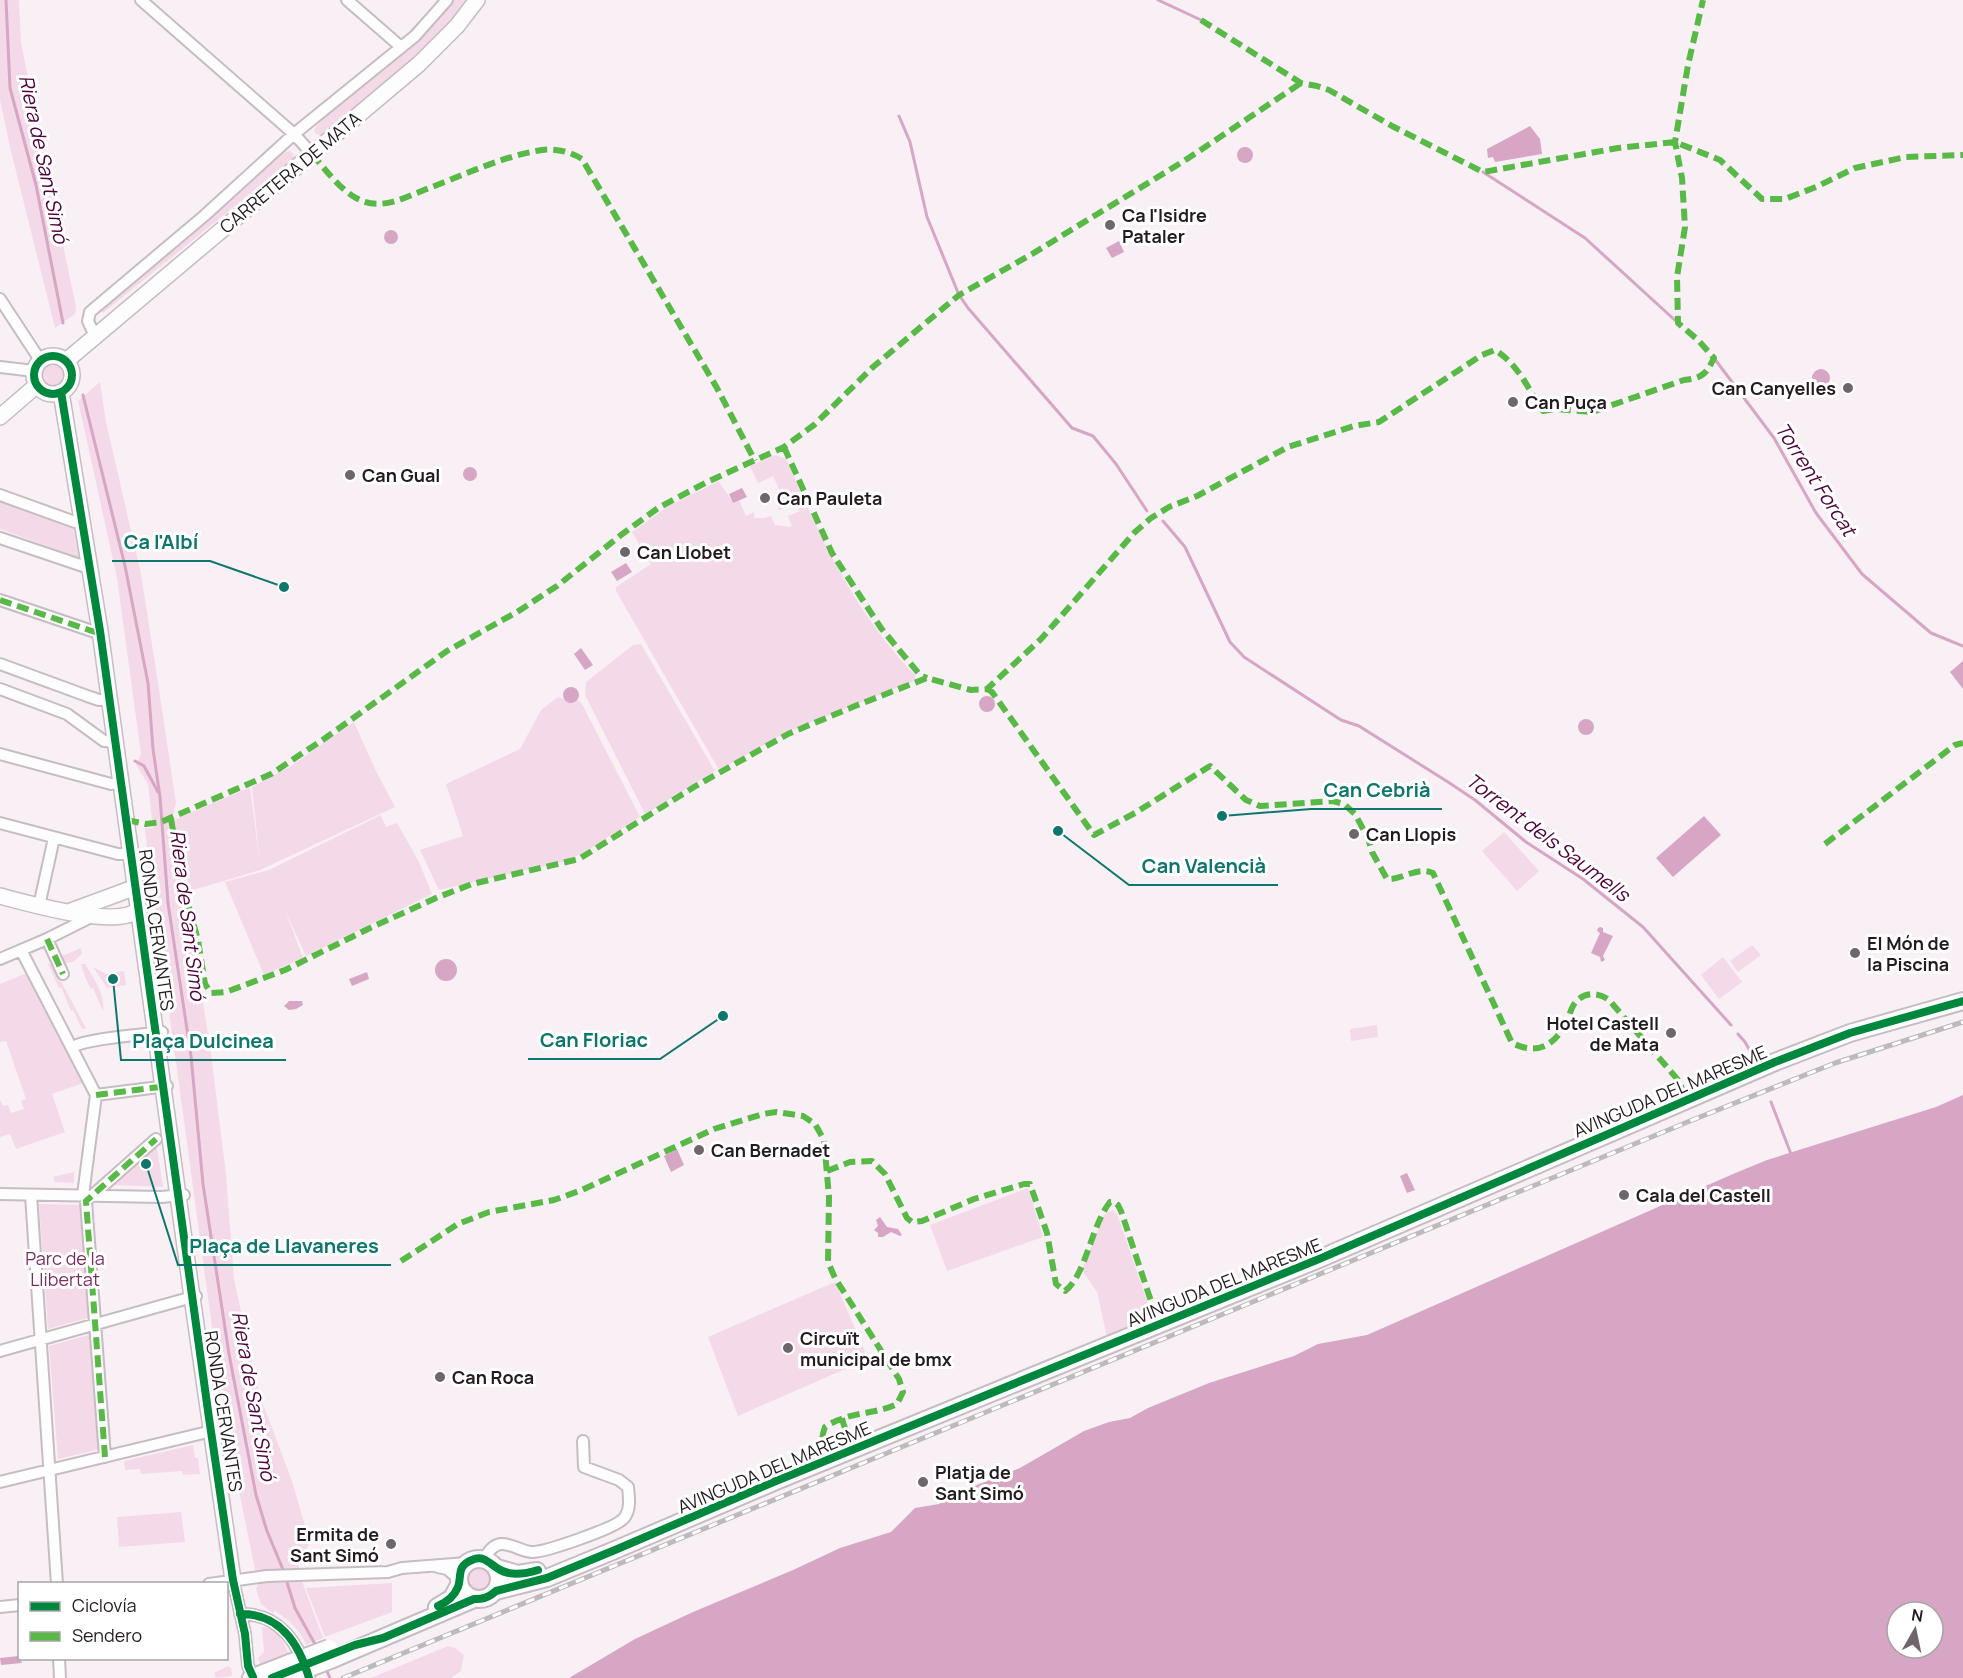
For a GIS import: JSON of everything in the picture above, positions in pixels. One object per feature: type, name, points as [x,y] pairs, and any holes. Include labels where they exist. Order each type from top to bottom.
[{"type":"main road","name":"AVINGUDA DEL MARESME","points":[[496,1591],[547,1578],[585,1563],[747,1495],[776,1480],[1319,1259],[1764,1066],[1850,1034],[1963,1000]]},
{"type":"main road","name":"AVINGUDA DEL MARESME","points":[[490,1564],[511,1573],[527,1574],[640,1529],[776,1480]]},
{"type":"main road","points":[[253,1678],[298,1669],[359,1639],[440,1605],[452,1598],[462,1568],[472,1560],[490,1564],[500,1580],[496,1591],[489,1597],[474,1599],[382,1638],[331,1654]]},
{"type":"main road","points":[[459,1582],[464,1592],[474,1599]]},
{"type":"street","points":[[141,0],[294,134],[312,154]]},
{"type":"street","points":[[347,0],[401,47]]},
{"type":"street","name":"CARRETERA DE MATA","points":[[95,336],[88,321],[90,312],[204,216],[294,134],[414,36],[447,0]]},
{"type":"street","name":"CARRETERA DE MATA","points":[[66,360],[425,58],[457,26],[477,0]]},
{"type":"street","points":[[0,299],[37,372],[47,393],[61,392],[70,385],[73,375],[66,360],[52,355],[37,372],[0,417]]},
{"type":"street","points":[[0,367],[37,372]]},
{"type":"street","name":"RONDA CERVANTES","points":[[61,392],[100,631],[142,934],[159,1033],[233,1580]]},
{"type":"street","points":[[0,495],[75,522],[82,521]]},
{"type":"street","points":[[0,538],[83,566],[88,565]]},
{"type":"street","points":[[0,600],[95,632],[100,631]]},
{"type":"street","points":[[0,664],[99,700],[109,699]]},
{"type":"street","points":[[0,689],[67,714],[104,741],[115,742]]},
{"type":"street","points":[[0,754],[111,784],[122,783]]},
{"type":"street","points":[[0,823],[122,855],[132,854]]},
{"type":"street","points":[[39,906],[54,838]]},
{"type":"street","points":[[66,912],[136,887]]},
{"type":"street","points":[[0,896],[93,916],[129,927],[142,934]]},
{"type":"street","points":[[0,958],[47,939],[93,916],[134,914],[139,909]]},
{"type":"street","points":[[47,939],[63,974]]},
{"type":"street","points":[[21,950],[96,1095],[86,1201],[105,1457]]},
{"type":"street","points":[[72,1047],[159,1033]]},
{"type":"street","points":[[96,1095],[166,1087]]},
{"type":"street","points":[[88,1196],[156,1139]]},
{"type":"street","points":[[0,1194],[181,1195]]},
{"type":"street","points":[[31,1195],[57,1582]]},
{"type":"street","points":[[0,1351],[195,1296]]},
{"type":"street","points":[[0,1482],[214,1431]]},
{"type":"street","points":[[490,1564],[489,1551],[498,1545],[506,1545],[526,1552],[542,1551],[611,1526],[623,1519],[627,1511],[628,1487],[619,1480],[584,1467],[583,1441]]},
{"type":"street","points":[[221,1582],[267,1576],[388,1572],[402,1568],[467,1563]]},
{"type":"street","points":[[435,1566],[447,1569],[459,1582]]},
{"type":"street","points":[[233,1580],[253,1678]]},
{"type":"street","points":[[0,1607],[18,1605]]},
{"type":"street","points":[[240,1614],[260,1615],[278,1626],[292,1639],[298,1669],[272,1678]]},
{"type":"street","points":[[59,1660],[60,1678]]},
{"type":"green space","points":[[0,0],[19,0],[21,43],[76,307],[75,314],[55,328],[0,100]]},
{"type":"green space","points":[[452,0],[468,0],[435,38],[399,72],[321,135],[316,134],[314,130],[320,121],[413,43]]},
{"type":"green space","points":[[290,151],[294,154],[293,159],[103,313],[100,309],[285,152]]},
{"type":"green space","points":[[49,365],[57,365],[63,371],[63,379],[57,385],[49,385],[43,379],[43,371]]},
{"type":"green space","points":[[100,382],[106,422],[141,574],[176,803],[169,829],[195,955],[210,1046],[226,1174],[234,1280],[260,1396],[292,1481],[310,1543],[298,1564],[323,1638],[306,1645],[293,1625],[274,1610],[274,1614],[261,1604],[256,1589],[258,1585],[236,1476],[215,1349],[147,849],[145,828],[153,828],[148,784],[136,765],[141,754],[117,578],[78,401]]},
{"type":"green space","points":[[775,455],[786,459],[826,546],[857,601],[894,652],[916,676],[914,681],[787,732],[719,770],[616,591],[616,587],[651,564],[632,532],[667,507],[719,481],[733,503],[739,500],[746,516],[754,512],[754,518],[771,516],[775,525],[792,527],[788,516],[800,511],[797,504],[779,510],[776,503],[784,500],[773,476],[758,483],[750,466]]},
{"type":"green space","points":[[0,498],[78,526],[83,555],[80,558],[0,529]]},
{"type":"green space","points":[[641,644],[715,771],[645,814],[585,695],[586,682],[633,645]]},
{"type":"green space","points":[[558,697],[574,703],[578,700],[582,704],[640,817],[571,860],[439,890],[420,850],[463,836],[446,784],[520,749],[541,710]]},
{"type":"green space","points":[[354,722],[395,807],[260,870],[190,891],[174,820],[250,787],[260,864],[252,787],[291,766]]},
{"type":"green space","points":[[381,815],[386,827],[397,823],[419,862],[432,894],[306,956],[285,910],[303,958],[264,975],[225,882],[269,870]]},
{"type":"green space","points":[[1504,832],[1539,871],[1517,891],[1482,851]]},
{"type":"green space","points":[[1752,945],[1761,955],[1738,972],[1730,961]]},
{"type":"green space","points":[[81,948],[82,954],[73,962],[61,964],[57,958]]},
{"type":"green space","points":[[1723,957],[1742,982],[1719,999],[1701,975]]},
{"type":"green space","points":[[51,963],[86,1028],[82,1029],[73,1010],[71,1011],[48,964]]},
{"type":"green space","points":[[81,964],[85,964],[98,986],[103,1011],[93,988],[91,989],[85,977]]},
{"type":"green space","points":[[93,967],[106,974],[124,971],[126,985],[107,988]]},
{"type":"green space","points":[[27,973],[86,1082],[52,1094],[65,1132],[16,1149],[10,1134],[0,1137],[0,1099],[3,1106],[8,1105],[11,1113],[24,1109],[21,1101],[26,1099],[6,1041],[0,1042],[0,984]]},
{"type":"green space","points":[[1377,1025],[1378,1037],[1351,1041],[1350,1029]]},
{"type":"green space","points":[[155,1146],[163,1187],[115,1185],[114,1182]]},
{"type":"green space","points":[[74,1172],[74,1183],[55,1182],[53,1177]]},
{"type":"green space","points":[[1028,1188],[1043,1237],[947,1271],[930,1225]]},
{"type":"green space","name":"Parc de la Llibertat","points":[[39,1204],[83,1205],[91,1317],[48,1329]]},
{"type":"green space","points":[[1113,1210],[1117,1214],[1150,1309],[1149,1319],[1107,1337],[1097,1292],[1082,1270],[1104,1215]]},
{"type":"green space","name":"Circuït municipal de bmx","points":[[835,1282],[868,1359],[738,1416],[708,1337]]},
{"type":"green space","name":"Parc de la Llibertat","points":[[92,1334],[101,1449],[58,1459],[49,1346]]},
{"type":"green space","points":[[193,1445],[195,1458],[198,1458],[200,1474],[183,1475],[182,1471],[141,1474],[140,1469],[125,1470],[124,1461]]},
{"type":"green space","points":[[181,1512],[185,1542],[119,1547],[117,1517]]},
{"type":"green space","points":[[479,1568],[489,1575],[490,1579],[483,1589],[479,1590],[469,1583],[468,1579],[475,1569]]},
{"type":"green space","points":[[392,1583],[392,1612],[325,1637],[306,1588]]},
{"type":"green space","points":[[262,1627],[276,1633],[289,1655],[263,1665],[260,1664],[258,1658],[264,1652]]},
{"type":"green space","points":[[448,1646],[464,1655],[461,1671],[451,1678],[371,1678]]},
{"type":"green space","points":[[228,1666],[231,1668],[232,1676],[216,1678],[214,1673]]},
{"type":"shaded area","points":[[1530,126],[1540,139],[1542,154],[1495,162],[1493,157],[1488,158],[1487,149]]},
{"type":"shaded area","points":[[1245,147],[1251,149],[1253,155],[1251,161],[1245,163],[1239,161],[1237,155],[1239,149]]},
{"type":"shaded area","points":[[391,230],[396,232],[398,237],[396,242],[391,244],[386,242],[384,237],[386,232]]},
{"type":"shaded area","points":[[1119,241],[1124,252],[1112,258],[1106,248]]},
{"type":"shaded area","points":[[1821,369],[1827,372],[1830,378],[1827,384],[1821,387],[1815,384],[1812,378],[1815,372]]},
{"type":"shaded area","points":[[467,467],[473,467],[477,474],[473,481],[467,481],[463,477],[463,471]]},
{"type":"shaded area","points":[[742,488],[747,497],[733,503],[729,494]]},
{"type":"shaded area","points":[[626,563],[632,572],[617,581],[611,572]]},
{"type":"shaded area","points":[[581,648],[593,665],[585,670],[574,654]]},
{"type":"shaded area","points":[[1963,661],[1963,689],[1950,672]]},
{"type":"shaded area","points":[[571,687],[577,689],[579,695],[577,701],[571,703],[565,701],[563,695],[565,689]]},
{"type":"shaded area","points":[[984,696],[990,696],[995,704],[993,710],[984,712],[979,707],[979,701]]},
{"type":"shaded area","points":[[1583,719],[1589,719],[1594,727],[1592,733],[1583,735],[1578,730],[1578,724]]},
{"type":"shaded area","points":[[1704,816],[1721,835],[1673,877],[1656,858]]},
{"type":"shaded area","points":[[1600,927],[1603,928],[1603,932],[1613,936],[1603,956],[1605,960],[1601,962],[1600,957],[1591,953],[1600,933],[1597,931]]},
{"type":"shaded area","points":[[446,959],[454,962],[457,970],[454,978],[446,981],[438,978],[435,970],[438,962]]},
{"type":"shaded area","points":[[367,972],[369,979],[352,986],[349,979]]},
{"type":"shaded area","points":[[289,1001],[302,1001],[303,1005],[289,1010],[284,1006]]},
{"type":"shaded area","points":[[1963,1095],[1963,1678],[569,1678],[635,1639],[693,1612],[840,1548],[891,1532],[915,1508],[939,1504],[964,1490],[1020,1468],[1084,1431],[1109,1422],[1130,1418],[1148,1408],[1209,1383],[1294,1356],[1318,1344],[1367,1335],[1767,1160],[1936,1107]]},
{"type":"shaded area","points":[[677,1149],[684,1165],[671,1172],[664,1156]]},
{"type":"shaded area","points":[[1407,1173],[1415,1190],[1407,1193],[1400,1176]]},
{"type":"shaded area","points":[[880,1217],[887,1227],[898,1229],[902,1235],[891,1232],[878,1237],[878,1233],[874,1230],[878,1226],[876,1220]]},
{"type":"shaded area","points":[[18,1656],[18,1660],[22,1663],[1,1665],[0,1658]]},
{"type":"waterway","name":"Riera de Sant Simó","points":[[6,0],[10,88],[36,185],[63,323]]},
{"type":"waterway","name":"Torrent Forcat","points":[[1158,0],[1201,20]]},
{"type":"waterway","name":"Torrent dels Saumells","points":[[899,116],[910,142],[927,217],[959,295],[1072,428],[1093,436],[1116,464],[1147,511]]},
{"type":"waterway","name":"Torrent Forcat","points":[[1483,172],[1585,238],[1678,323]]},
{"type":"waterway","name":"Torrent Forcat","points":[[1714,358],[1774,438],[1816,513],[1862,574],[1931,633],[1963,646]]},
{"type":"waterway","name":"Riera de Sant Simó","points":[[83,395],[125,566],[148,683],[168,903],[191,1056],[203,1184],[229,1354],[256,1495],[267,1531],[284,1572]]},
{"type":"waterway","name":"Torrent dels Saumells","points":[[1163,521],[1185,547],[1230,642],[1244,657],[1341,720],[1359,726],[1448,782],[1475,800],[1526,842],[1583,879],[1643,927],[1731,1025]]},
{"type":"waterway","points":[[135,761],[144,766],[158,792]]},
{"type":"waterway","name":"Torrent dels Saumells","points":[[1738,1034],[1754,1058]]},
{"type":"waterway","points":[[1771,1102],[1791,1154]]},
{"type":"waterway","name":"Riera de Sant Simó","points":[[286,1579],[295,1608],[316,1646]]},
{"type":"waterway","name":"Riera de Sant Simó","points":[[326,1669],[330,1678]]},
{"type":"railway","points":[[343,1678],[1690,1121],[1835,1063],[1963,1022]]},
{"type":"marked path","points":[[171,819],[183,886],[198,940],[205,984],[211,993],[226,992],[285,970],[370,928],[472,884],[579,859],[694,787],[788,734],[855,706],[927,678],[971,690],[987,689],[1041,639],[1135,532],[1151,518],[1288,447],[1354,426],[1379,422],[1482,355],[1495,350],[1504,356],[1517,370],[1543,411],[1554,409],[1592,412],[1700,376],[1714,358],[1678,323],[1677,277],[1685,227],[1682,178],[1675,142],[1688,65],[1703,0]]},
{"type":"marked path","points":[[1201,20],[1301,83],[1329,90],[1392,126],[1483,172],[1618,148],[1675,142],[1720,160],[1762,199],[1785,199],[1855,168],[1906,157],[1963,155]]},
{"type":"marked path","points":[[127,820],[146,824],[161,822],[271,774],[447,651],[517,612],[557,586],[658,508],[707,482],[784,447],[814,425],[873,367],[959,295],[1032,254],[1184,161],[1301,83]]},
{"type":"marked path","points":[[312,154],[333,179],[351,195],[375,204],[400,200],[482,167],[527,153],[557,150],[582,159],[717,388],[755,461]]},
{"type":"marked path","points":[[784,447],[832,553],[881,628],[920,675],[927,678]]},
{"type":"marked path","points":[[0,600],[95,632],[100,631]]},
{"type":"marked path","points":[[987,689],[992,692],[1094,835],[1135,813],[1210,766],[1246,800],[1260,806],[1333,801],[1344,804],[1355,814],[1387,879],[1421,871],[1433,873],[1512,1043],[1529,1048],[1537,1048],[1550,1043],[1561,1031],[1576,1001],[1590,994],[1599,995],[1609,1000],[1679,1081],[1686,1099]]},
{"type":"marked path","points":[[1825,844],[1955,745],[1963,743]]},
{"type":"marked path","points":[[47,939],[63,974]]},
{"type":"marked path","points":[[96,1095],[168,1086]]},
{"type":"marked path","points":[[401,1261],[458,1224],[489,1212],[554,1200],[582,1190],[714,1129],[776,1112],[803,1116],[815,1124],[824,1140],[829,1197],[828,1262],[835,1278],[899,1379],[903,1392],[897,1404],[843,1418],[825,1427],[820,1454],[814,1464]]},
{"type":"marked path","points":[[105,1457],[86,1201],[156,1139]]},
{"type":"marked path","points":[[827,1171],[850,1162],[872,1161],[885,1174],[907,1218],[912,1222],[922,1221],[974,1199],[1030,1184],[1047,1233],[1056,1284],[1065,1291],[1078,1274],[1103,1212],[1110,1202],[1114,1202],[1121,1211],[1159,1325]]},
{"type":"marked path","points":[[842,1418],[850,1435],[867,1443]]},
{"type":"cycle path","points":[[53,356],[67,361],[72,375],[67,389],[53,394],[39,389],[34,375],[39,361],[53,356]]},
{"type":"cycle path","points":[[61,392],[100,631],[233,1580],[245,1634],[248,1666],[253,1677]]},
{"type":"cycle path","points":[[272,1678],[355,1645],[383,1638],[474,1599],[485,1598],[496,1591],[547,1578],[776,1481],[1319,1259],[1775,1062],[1850,1033],[1963,1001]]},
{"type":"cycle path","points":[[438,1606],[454,1594],[458,1587],[460,1572],[464,1565],[472,1560],[482,1559],[501,1571],[511,1573],[538,1570]]},
{"type":"cycle path","points":[[240,1614],[266,1619],[285,1632],[299,1653],[309,1678]]},
{"type":"place","name":"Ca l'Isidre Pataler","points":[[1110,225]]},
{"type":"place","name":"Can Canyelles","points":[[1848,388]]},
{"type":"place","name":"Can Puça","points":[[1513,402]]},
{"type":"place","name":"Can Gual","points":[[350,475]]},
{"type":"place","name":"Can Pauleta","points":[[765,498]]},
{"type":"place","name":"Can Llobet","points":[[625,552]]},
{"type":"place","name":"Ca l'Albí","points":[[284,587]]},
{"type":"place","name":"Can Cebrià","points":[[1222,816]]},
{"type":"place","name":"Can Valencià","points":[[1058,831]]},
{"type":"place","name":"Can Llopis","points":[[1354,834]]},
{"type":"place","name":"El Món de la Piscina","points":[[1855,953]]},
{"type":"place","name":"Plaça Dulcinea","points":[[113,979]]},
{"type":"place","name":"Can Floriac","points":[[723,1016]]},
{"type":"place","name":"Hotel Castell de Mata","points":[[1671,1033]]},
{"type":"place","name":"Can Bernadet","points":[[699,1150]]},
{"type":"place","name":"Plaça de Llavaneres","points":[[146,1164]]},
{"type":"place","name":"Cala del Castell","points":[[1624,1195]]},
{"type":"place","name":"Circuït municipal de bmx","points":[[788,1348]]},
{"type":"place","name":"Can Roca","points":[[440,1377]]},
{"type":"place","name":"Platja de Sant Simó","points":[[923,1482]]},
{"type":"place","name":"Ermita de Sant Simó","points":[[391,1544]]}]
